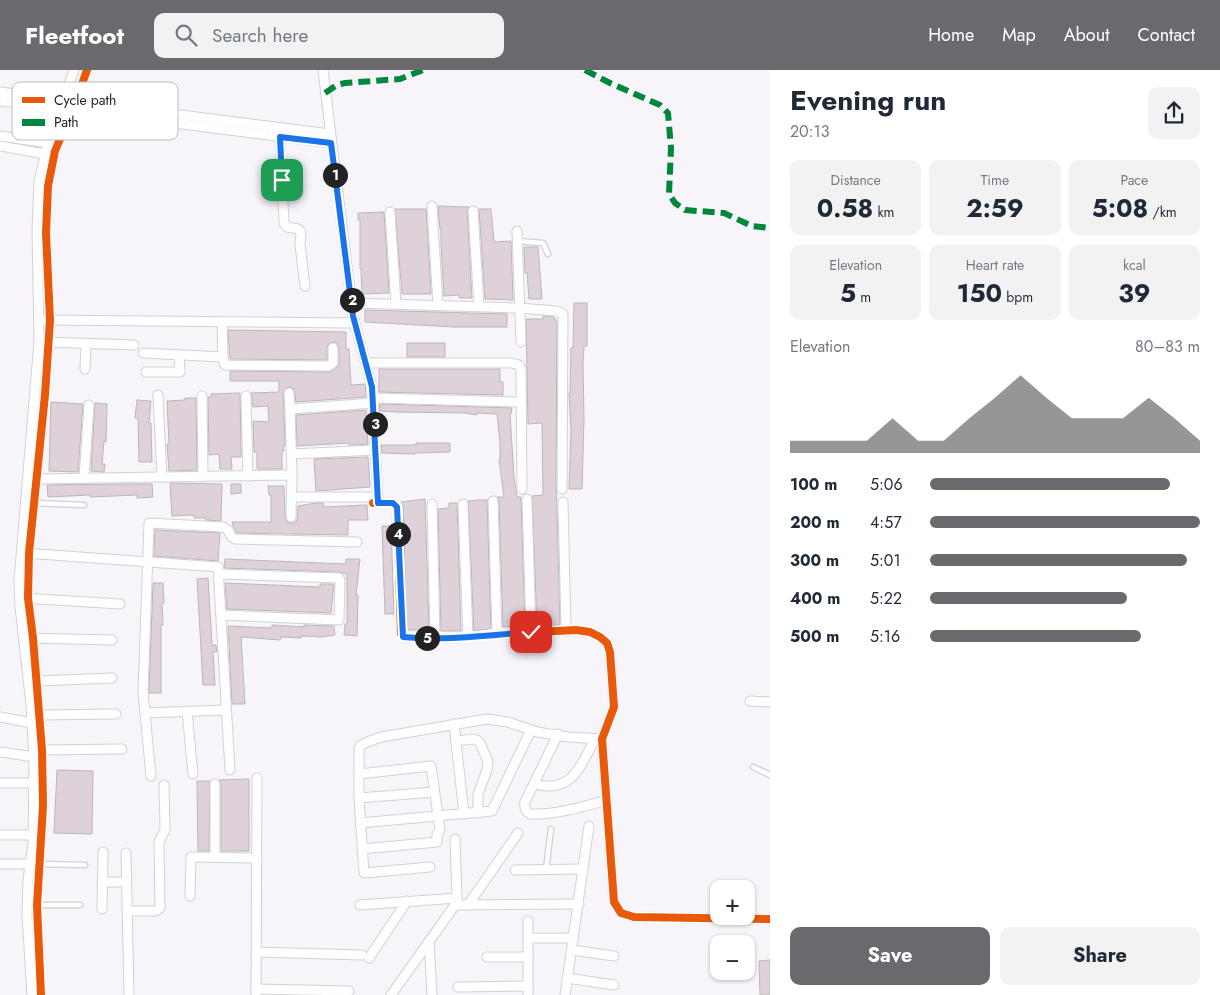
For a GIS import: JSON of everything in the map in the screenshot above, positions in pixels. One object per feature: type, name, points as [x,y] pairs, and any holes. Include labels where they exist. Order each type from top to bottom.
[{"type":"street","points":[[70,82],[74,70]]},
{"type":"street","points":[[83,82],[87,70]]},
{"type":"street","points":[[323,70],[354,323],[367,363],[373,400],[376,450],[376,501]]},
{"type":"street","points":[[178,118],[331,138]]},
{"type":"street","points":[[178,121],[280,137],[331,138]]},
{"type":"street","points":[[280,137],[284,223],[287,227],[298,229],[300,232],[306,286]]},
{"type":"street","points":[[27,140],[48,143]]},
{"type":"street","points":[[30,502],[38,480],[44,342],[39,320],[38,205],[40,180],[49,140]]},
{"type":"street","points":[[32,995],[27,916],[43,806],[42,750],[37,681],[23,598],[30,502],[28,479],[44,342],[50,320],[46,233],[48,186],[55,151],[60,140]]},
{"type":"street","points":[[0,146],[45,154]]},
{"type":"street","points":[[432,206],[438,305]]},
{"type":"street","points":[[473,211],[479,306]]},
{"type":"street","points":[[390,212],[396,304]]},
{"type":"street","points":[[517,230],[521,342]]},
{"type":"street","points":[[352,303],[519,308],[556,311],[563,314],[562,489]]},
{"type":"street","points":[[39,320],[354,323]]},
{"type":"street","points":[[222,322],[223,362],[225,365],[329,366],[333,363],[333,348]]},
{"type":"street","points":[[44,342],[134,345]]},
{"type":"street","points":[[85,369],[86,343]]},
{"type":"street","points":[[143,353],[223,356]]},
{"type":"street","points":[[146,372],[180,372],[179,355]]},
{"type":"street","points":[[367,363],[517,364],[521,370],[522,489]]},
{"type":"street","points":[[290,393],[291,517]]},
{"type":"street","points":[[158,395],[162,477]]},
{"type":"street","points":[[202,396],[202,476]]},
{"type":"street","points":[[246,396],[248,476]]},
{"type":"street","points":[[290,409],[373,400],[521,402]]},
{"type":"street","points":[[84,478],[89,405]]},
{"type":"street","points":[[291,454],[376,450]]},
{"type":"street","points":[[28,479],[292,475]]},
{"type":"street","points":[[292,497],[376,501],[393,503],[397,507],[403,637],[468,638],[497,634],[566,631],[590,632],[607,643],[610,652],[614,707],[599,739],[575,775],[569,780],[549,786],[534,784]]},
{"type":"street","points":[[526,499],[531,632]]},
{"type":"street","points":[[493,501],[497,634]]},
{"type":"street","points":[[563,502],[566,631]]},
{"type":"street","points":[[432,504],[435,638]]},
{"type":"street","points":[[463,504],[468,638]]},
{"type":"street","points":[[151,776],[143,692],[148,524],[151,522],[224,527],[235,539],[357,542]]},
{"type":"street","points":[[25,553],[217,567],[219,574],[230,770]]},
{"type":"street","points":[[219,574],[340,578],[338,620],[221,615]]},
{"type":"street","points":[[23,598],[120,604]]},
{"type":"street","points":[[29,638],[112,640]]},
{"type":"street","points":[[29,638],[34,757],[33,835],[41,995]]},
{"type":"street","points":[[37,681],[112,678]]},
{"type":"street","points":[[750,701],[770,702]]},
{"type":"street","points":[[146,713],[226,710]]},
{"type":"street","points":[[187,712],[193,774]]},
{"type":"street","points":[[40,714],[116,714]]},
{"type":"street","points":[[0,717],[32,722]]},
{"type":"street","points":[[430,867],[366,874],[363,871],[359,798],[359,750],[361,745],[382,737],[492,719],[531,730],[568,737],[599,739]]},
{"type":"street","points":[[454,724],[464,814]]},
{"type":"street","points":[[360,823],[490,812],[531,730]]},
{"type":"street","points":[[558,734],[525,802],[524,808],[530,814],[576,809],[607,800]]},
{"type":"street","points":[[599,739],[607,800],[614,902],[621,912],[634,917],[770,919]]},
{"type":"street","points":[[456,741],[477,740],[488,762],[478,794],[478,813]]},
{"type":"street","points":[[42,750],[122,749]]},
{"type":"street","points":[[0,752],[34,757]]},
{"type":"street","points":[[359,774],[431,766],[440,830],[437,834],[437,842],[362,849]]},
{"type":"street","points":[[257,778],[256,992],[349,991]]},
{"type":"street","points":[[0,783],[34,783]]},
{"type":"street","points":[[215,784],[215,857]]},
{"type":"street","points":[[127,911],[156,911],[160,908],[159,842],[165,830],[164,786]]},
{"type":"street","points":[[359,798],[434,792]]},
{"type":"street","points":[[34,806],[43,806]]},
{"type":"street","points":[[565,995],[589,826]]},
{"type":"street","points":[[468,905],[518,833]]},
{"type":"street","points":[[0,835],[33,835]]},
{"type":"street","points":[[391,995],[456,901],[455,839]]},
{"type":"street","points":[[102,909],[103,852]]},
{"type":"street","points":[[126,853],[129,995]]},
{"type":"street","points":[[190,896],[191,857],[257,858]]},
{"type":"street","points":[[0,864],[35,864]]},
{"type":"street","points":[[515,870],[583,869]]},
{"type":"street","points":[[102,882],[127,882]]},
{"type":"street","points":[[256,952],[365,956],[407,901]]},
{"type":"street","points":[[360,905],[407,901],[456,901],[468,905],[579,904]]},
{"type":"street","points":[[458,987],[528,991],[528,921]]},
{"type":"street","points":[[535,938],[574,938]]},
{"type":"street","points":[[429,941],[432,995]]},
{"type":"street","points":[[572,950],[614,956]]},
{"type":"street","points":[[488,957],[528,957]]},
{"type":"street","points":[[567,978],[614,985]]},
{"type":"lane","points":[[518,241],[543,243],[548,254]]},
{"type":"lane","points":[[30,502],[84,505]]},
{"type":"lane","points":[[753,767],[770,775]]},
{"type":"lane","points":[[546,870],[551,829]]},
{"type":"lane","points":[[35,864],[85,865]]},
{"type":"lane","points":[[37,905],[80,905]]},
{"type":"building","points":[[438,206],[469,207],[467,211],[472,298],[459,298],[459,295],[444,296]]},
{"type":"building","points":[[395,209],[426,209],[431,294],[402,294]]},
{"type":"building","points":[[479,209],[491,209],[494,242],[511,241],[513,300],[485,299]]},
{"type":"building","points":[[384,212],[389,293],[362,294],[360,220],[358,220],[358,213]]},
{"type":"building","points":[[524,247],[538,247],[542,299],[529,299]]},
{"type":"building","points":[[574,303],[587,303],[587,346],[584,346],[583,364],[582,489],[569,489],[571,430],[569,393]]},
{"type":"building","points":[[365,310],[507,314],[507,327],[455,327],[365,322]]},
{"type":"building","points":[[543,316],[554,317],[557,322],[556,479],[560,625],[537,626],[532,496],[543,495],[542,423],[528,424],[526,319],[543,319]]},
{"type":"building","points":[[228,330],[346,332],[346,349],[349,349],[351,385],[365,384],[366,397],[296,402],[294,389],[286,388],[283,393],[285,446],[283,446],[284,451],[282,451],[282,469],[257,469],[257,452],[254,452],[253,421],[269,422],[268,406],[253,407],[251,393],[279,392],[279,381],[230,381],[230,371],[330,372],[339,365],[339,348],[336,342],[329,343],[327,360],[230,359]]},
{"type":"building","points":[[407,343],[445,343],[445,357],[407,357]]},
{"type":"building","points":[[379,369],[500,369],[503,395],[379,392]]},
{"type":"building","points":[[240,393],[241,457],[231,457],[232,469],[220,469],[219,454],[209,455],[208,397],[211,397],[211,394]]},
{"type":"building","points":[[185,398],[196,398],[197,470],[169,471],[167,401],[185,400]]},
{"type":"building","points":[[137,400],[151,401],[149,423],[151,423],[152,462],[139,462],[138,418],[135,418]]},
{"type":"building","points":[[51,402],[83,404],[78,472],[49,471]]},
{"type":"building","points":[[95,403],[107,404],[106,442],[104,441],[102,464],[105,464],[104,472],[91,471]]},
{"type":"building","points":[[380,404],[512,408],[510,414],[514,478],[517,497],[521,497],[525,626],[503,627],[499,501],[497,497],[504,497],[499,459],[500,442],[497,414],[477,413],[477,415],[465,413],[379,411]]},
{"type":"building","points":[[366,410],[368,444],[349,445],[349,443],[297,446],[296,415]]},
{"type":"building","points":[[416,443],[450,443],[450,452],[382,453],[381,445],[416,445]]},
{"type":"building","points":[[368,457],[370,487],[316,491],[314,459]]},
{"type":"building","points":[[170,483],[222,484],[221,521],[194,518],[194,515],[172,516]]},
{"type":"building","points":[[152,484],[153,497],[137,498],[137,495],[48,497],[47,485]]},
{"type":"building","points":[[231,484],[241,484],[241,493],[231,494]]},
{"type":"building","points":[[268,486],[284,486],[285,517],[288,523],[294,523],[297,520],[298,506],[316,503],[323,503],[324,507],[367,505],[368,520],[348,520],[348,535],[237,533],[232,522],[271,522],[271,495],[269,495]]},
{"type":"building","points":[[425,499],[429,630],[407,630],[403,507],[401,502]]},
{"type":"building","points":[[487,500],[491,629],[474,631],[468,501]]},
{"type":"building","points":[[449,503],[457,503],[461,631],[441,631],[438,509],[449,508]]},
{"type":"building","points":[[382,526],[391,526],[394,614],[385,614]]},
{"type":"building","points":[[155,530],[220,533],[218,561],[154,556]]},
{"type":"building","points":[[225,559],[346,564],[346,559],[360,559],[356,595],[358,595],[357,636],[344,635],[345,624],[347,624],[347,574],[339,572],[224,568]]},
{"type":"building","points":[[208,578],[212,645],[216,645],[217,652],[213,652],[215,685],[203,685],[197,579]]},
{"type":"building","points":[[153,583],[163,583],[161,693],[149,693]]},
{"type":"building","points":[[225,583],[320,587],[320,584],[334,584],[331,613],[227,609]]},
{"type":"building","points":[[272,625],[334,626],[335,635],[322,637],[301,636],[301,638],[281,637],[280,640],[241,637],[245,704],[232,704],[228,626],[272,628]]},
{"type":"building","points":[[57,770],[93,771],[92,834],[54,833]]},
{"type":"building","points":[[249,779],[249,851],[221,851],[221,784],[219,780]]},
{"type":"building","points":[[197,781],[210,781],[209,851],[198,851]]},
{"type":"building","points":[[770,960],[770,995],[760,995],[759,961]]},
{"type":"marked path","points":[[325,93],[337,85],[345,83],[400,79],[423,70]]},
{"type":"marked path","points":[[585,70],[660,105],[668,113],[671,148],[669,194],[675,203],[685,210],[724,213],[752,226],[770,228]]},
{"type":"cycle path","points":[[83,82],[87,70]]},
{"type":"cycle path","points":[[41,995],[37,905],[43,806],[42,750],[28,598],[29,553],[45,395],[50,320],[46,233],[48,186],[55,151],[60,140]]},
{"type":"cycle path","points":[[373,503],[393,503],[397,507],[401,634],[403,637],[468,638],[497,634],[576,630],[590,632],[607,643],[610,652],[614,707],[602,739],[614,902],[621,913],[634,917],[770,919]]},
{"type":"route","points":[[282,180],[280,137],[331,143],[353,316],[369,370],[374,402],[378,503],[393,503],[397,507],[403,637],[472,638],[531,632]]}]
